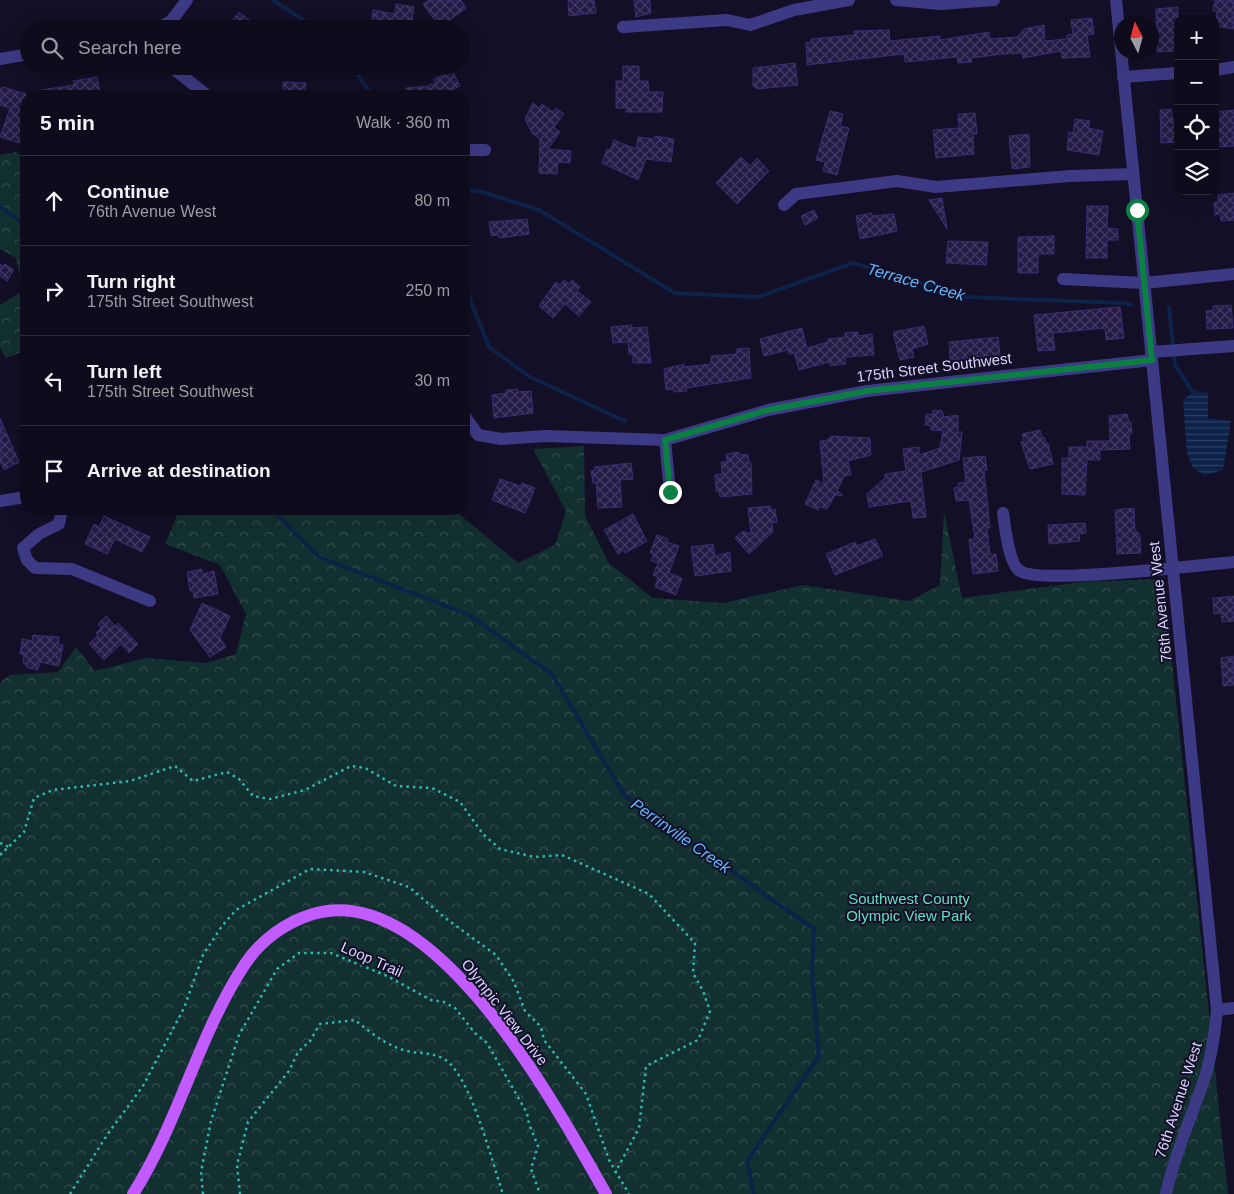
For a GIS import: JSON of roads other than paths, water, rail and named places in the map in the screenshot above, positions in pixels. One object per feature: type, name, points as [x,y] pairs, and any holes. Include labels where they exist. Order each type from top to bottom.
[{"type":"main road","name":"Olympic View Drive","points":[[133,1194],[161,1140],[214,1022],[246,963],[256,950],[277,931],[306,916],[335,910],[367,914],[395,924],[423,943],[452,969],[489,1013],[538,1081],[606,1194]]},
{"type":"street","points":[[172,20],[187,0]]},
{"type":"street","points":[[623,27],[727,20],[750,25],[794,10],[849,0]]},
{"type":"street","points":[[896,0],[940,4],[994,0]]},
{"type":"street","name":"76th Avenue West","points":[[1116,0],[1217,1010],[1214,1042],[1206,1073],[1176,1157],[1166,1194]]},
{"type":"street","points":[[0,59],[20,56]]},
{"type":"street","points":[[1219,69],[1234,67]]},
{"type":"street","points":[[1124,77],[1174,73]]},
{"type":"street","points":[[181,75],[200,90]]},
{"type":"street","points":[[470,150],[485,150]]},
{"type":"street","points":[[784,205],[796,194],[898,181],[936,187],[1070,176],[1133,174]]},
{"type":"street","points":[[1063,278],[1144,283],[1234,274]]},
{"type":"street","name":"175th Street Southwest","points":[[470,423],[478,434],[501,439],[545,436],[665,440],[768,410],[867,391],[1234,346]]},
{"type":"street","points":[[665,440],[670,492]]},
{"type":"street","points":[[0,501],[20,498]]},
{"type":"street","points":[[1003,513],[1013,562],[1018,571],[1029,575],[1066,577],[1234,562]]},
{"type":"street","points":[[61,515],[59,524],[39,534],[23,548],[28,560],[35,568],[72,569],[150,600]]},
{"type":"street","points":[[1217,1010],[1234,1008]]},
{"type":"water","points":[[1194,391],[1208,393],[1208,418],[1231,421],[1223,470],[1205,475],[1193,468],[1187,453],[1183,400]]},
{"type":"waterway","name":"Terrace Creek","points":[[273,0],[303,20]]},
{"type":"waterway","name":"Terrace Creek","points":[[358,75],[369,90]]},
{"type":"waterway","name":"Terrace Creek","points":[[470,190],[539,210],[675,293],[758,297],[853,263],[965,297],[1124,303],[1131,305]]},
{"type":"waterway","name":"Perrinville Creek","points":[[0,207],[20,221]]},
{"type":"waterway","points":[[470,299],[489,347],[530,377],[625,421]]},
{"type":"waterway","name":"Terrace Creek","points":[[1169,307],[1175,365],[1192,391]]},
{"type":"waterway","name":"Perrinville Creek","points":[[278,515],[319,557],[469,615],[552,674],[624,795],[814,929],[812,973],[819,1056],[747,1161],[754,1194]]},
{"type":"park label","name":"Southwest County Olympic View Park","points":[[909,906]]}]
